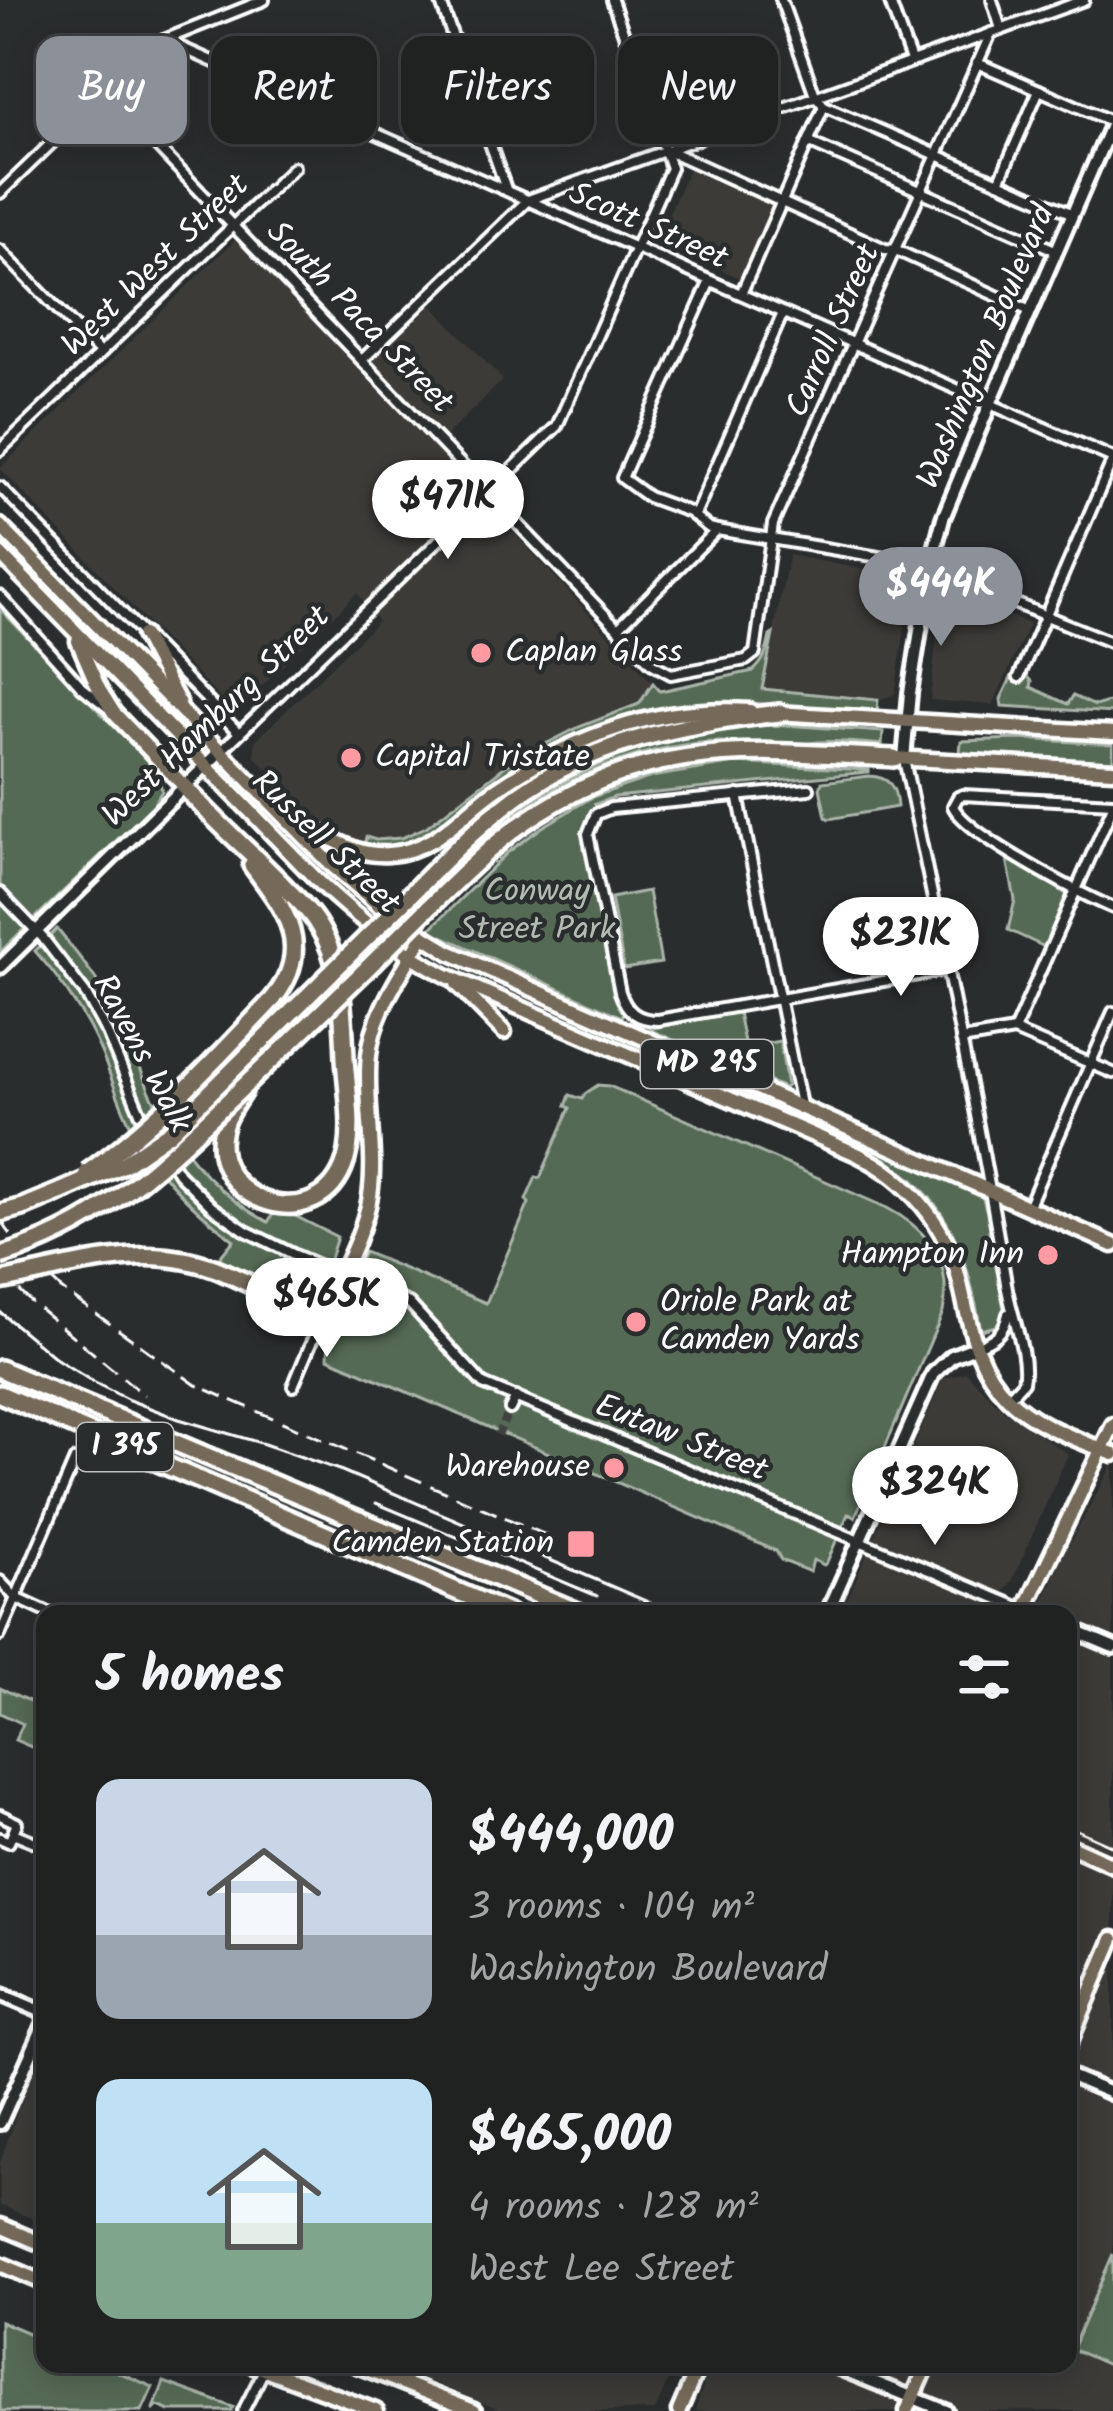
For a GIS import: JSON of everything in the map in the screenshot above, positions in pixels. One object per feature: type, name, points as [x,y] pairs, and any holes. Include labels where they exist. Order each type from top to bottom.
[{"type":"highway","points":[[0,1213],[124,1164],[170,1132],[470,835],[518,796],[580,760],[622,744],[688,725],[780,713]]},
{"type":"highway","points":[[0,1256],[50,1239],[124,1195],[512,831],[566,797],[621,771],[677,757],[785,752],[899,759]]},
{"type":"highway","points":[[184,786],[308,911],[330,947],[339,980],[349,1139],[342,1172],[320,1196],[296,1205],[269,1204],[245,1191],[224,1160],[222,1135],[233,1106],[257,1074]]},
{"type":"highway","points":[[62,1191],[156,1120],[284,982],[292,962],[291,925],[277,897],[217,820]]},
{"type":"highway","points":[[0,1281],[139,1255],[176,1256],[322,1317]]},
{"type":"highway","name":"I 395","points":[[0,1369],[562,1605]]},
{"type":"highway","name":"I 395","points":[[0,1394],[489,1605]]},
{"type":"main road","name":"Washington Boulevard","points":[[899,759],[930,568],[943,518],[1113,122]]},
{"type":"main road","name":"Russell Street","points":[[0,526],[351,883],[422,937],[992,1191]]},
{"type":"main road","name":"Russell Street","points":[[0,554],[342,904],[412,957],[818,1137],[882,1168],[914,1194],[943,1235],[975,1347]]},
{"type":"main road","points":[[72,629],[115,713],[184,786]]},
{"type":"main road","points":[[143,634],[185,715]]},
{"type":"main road","points":[[287,820],[359,852],[410,851],[432,842],[494,790],[574,744],[616,727],[670,714],[736,710],[1113,733]]},
{"type":"main road","name":"West Hamburg Street","points":[[0,967],[221,751]]},
{"type":"main road","points":[[899,759],[1113,770]]},
{"type":"main road","points":[[322,1317],[371,1194],[368,1077],[372,1036],[422,937]]},
{"type":"main road","points":[[447,976],[504,1032]]},
{"type":"main road","name":"MD 295","points":[[992,1191],[1113,1245]]},
{"type":"main road","points":[[831,1605],[934,1374],[952,1356],[975,1347]]},
{"type":"main road","name":"MD 295","points":[[975,1347],[1008,1398],[1034,1419],[1108,1452]]},
{"type":"main road","points":[[1030,1605],[1053,1546],[1108,1452],[1113,1425]]},
{"type":"main road","points":[[1077,1632],[1113,1647]]},
{"type":"main road","points":[[1077,1849],[1113,1865]]},
{"type":"main road","points":[[1077,2025],[1113,1940]]},
{"type":"main road","points":[[0,1994],[36,2009]]},
{"type":"main road","points":[[0,2122],[36,2042]]},
{"type":"main road","points":[[1077,2078],[1113,2094]]},
{"type":"main road","points":[[0,2226],[36,2241]]},
{"type":"main road","points":[[0,2264],[36,2279]]},
{"type":"main road","points":[[292,2373],[376,2411]]},
{"type":"main road","points":[[377,2373],[474,2411]]},
{"type":"main road","points":[[680,2411],[695,2373]]},
{"type":"main road","points":[[847,2373],[910,2404],[946,2411]]},
{"type":"main road","points":[[910,2404],[924,2373]]},
{"type":"street","points":[[174,36],[264,0]]},
{"type":"street","points":[[440,0],[506,191]]},
{"type":"street","name":"West Hamburg Street","points":[[221,751],[556,426],[671,168],[612,0]]},
{"type":"street","points":[[781,0],[814,95],[824,106],[1073,214]]},
{"type":"street","points":[[889,0],[911,61]]},
{"type":"street","points":[[992,0],[996,31]]},
{"type":"street","points":[[362,360],[528,200],[1084,0]]},
{"type":"street","name":"Carroll Street","points":[[752,657],[773,524],[977,63],[996,31]]},
{"type":"street","name":"Scott Street","points":[[187,50],[1113,458]]},
{"type":"street","points":[[977,63],[1113,122]]},
{"type":"street","points":[[998,182],[1039,90]]},
{"type":"street","points":[[741,294],[824,106]]},
{"type":"street","points":[[808,142],[1057,250]]},
{"type":"street","points":[[0,193],[50,144]]},
{"type":"street","name":"South Paca Street","points":[[154,144],[651,663],[670,674],[752,657]]},
{"type":"street","points":[[665,149],[1030,310]]},
{"type":"street","name":"West West Street","points":[[0,450],[294,167]]},
{"type":"street","points":[[0,250],[100,353]]},
{"type":"street","points":[[710,281],[622,478],[648,497],[695,515],[717,530],[930,568],[1113,644]]},
{"type":"street","points":[[695,515],[783,313]]},
{"type":"street","points":[[1019,677],[1113,458]]},
{"type":"street","points":[[0,487],[239,733]]},
{"type":"street","points":[[619,627],[717,530]]},
{"type":"street","points":[[0,596],[82,687],[115,713]]},
{"type":"street","name":"Washington Boulevard","points":[[899,759],[947,970],[1025,1376],[1008,1398]]},
{"type":"street","points":[[809,789],[610,808],[593,818],[588,834],[627,1009],[644,1019],[658,1020],[947,970]]},
{"type":"street","points":[[738,795],[801,1106]]},
{"type":"street","points":[[1014,1030],[1076,892],[1113,804],[963,795],[954,801],[954,810],[963,821],[1076,892],[1113,908]]},
{"type":"street","name":"Ravens Walk","points":[[0,893],[71,973],[96,1012],[140,1115],[179,1174],[212,1207],[246,1231],[409,1303],[483,1384]]},
{"type":"street","points":[[1028,1207],[1113,1012]]},
{"type":"street","points":[[961,1040],[1014,1030],[1113,1073]]},
{"type":"street","points":[[975,1347],[996,1339],[1008,1319],[1009,1306]]},
{"type":"street","points":[[293,1386],[322,1317]]},
{"type":"street","name":"Eutaw Street","points":[[483,1384],[1009,1605]]},
{"type":"street","points":[[510,1409],[515,1397]]},
{"type":"street","points":[[0,1635],[75,1460]]},
{"type":"street","points":[[0,1581],[16,1598],[36,1607]]},
{"type":"street","points":[[0,1815],[17,1822],[9,1842],[0,1838]]},
{"type":"street","points":[[16,1834],[36,1842]]},
{"type":"street","points":[[243,2411],[258,2373]]},
{"type":"shaded area","points":[[689,168],[774,206],[742,279],[657,241]]},
{"type":"shaded area","points":[[235,240],[362,371],[432,305],[503,380],[434,447],[653,683],[640,704],[543,743],[486,778],[426,827],[401,838],[367,838],[364,843],[326,825],[255,757],[255,741],[378,621],[357,593],[234,713],[0,468]]},
{"type":"shaded area","points":[[789,555],[912,579],[895,694],[878,700],[762,689]]},
{"type":"shaded area","points":[[942,586],[1029,624],[993,705],[930,700]]},
{"type":"shaded area","points":[[966,1372],[1005,1412],[1068,1454],[1012,1581],[994,1605],[845,1605],[943,1379]]},
{"type":"shaded area","points":[[1113,1457],[1113,2411],[695,2411],[708,2373],[1077,2373],[1077,1605],[1042,1605]]},
{"type":"shaded area","points":[[36,2070],[36,2220],[0,2205],[0,2163]]},
{"type":"shaded area","points":[[411,2373],[671,2373],[655,2411],[502,2411]]},
{"type":"green space","points":[[0,609],[157,771],[162,791],[0,952]]},
{"type":"green space","points":[[773,634],[762,689],[878,700],[877,711],[732,703],[684,705],[627,717],[516,769],[435,831],[389,847],[364,847],[366,837],[401,838],[426,827],[512,761],[639,704],[653,683],[660,691],[753,671]]},
{"type":"green space","points":[[1012,676],[1022,680],[1027,676],[1031,687],[1068,704],[1073,696],[1095,706],[1108,702],[1113,704],[1113,713],[1002,706]]},
{"type":"green space","points":[[785,725],[883,732],[882,745],[711,742],[617,762],[580,777],[512,819],[415,900],[517,812],[591,769],[674,739],[728,728]]},
{"type":"green space","points":[[961,741],[1113,744],[1113,761],[960,753]]},
{"type":"green space","name":"Conway Street Park","points":[[735,763],[869,772],[615,797],[595,804],[584,837],[622,1017],[429,930],[507,853],[592,797],[651,777]]},
{"type":"green space","points":[[869,776],[891,784],[897,807],[826,817],[822,782]]},
{"type":"green space","points":[[1012,857],[1069,896],[1047,948],[1008,930],[1015,900],[1007,859]]},
{"type":"green space","points":[[648,891],[661,963],[624,969],[611,898]]},
{"type":"green space","points":[[57,929],[111,1003],[158,1108],[205,1173],[268,1222],[273,1214],[291,1214],[337,1237],[312,1302],[216,1262],[234,1240],[188,1201],[149,1156],[125,1114],[88,1025],[35,951]]},
{"type":"green space","points":[[738,1012],[745,1047],[780,1041],[784,1088],[648,1029]]},
{"type":"green space","points":[[575,1015],[978,1194],[991,1229],[1004,1309],[999,1325],[981,1330],[967,1270],[952,1232],[930,1198],[886,1159],[572,1020]]},
{"type":"green space","name":"Oriole Park at Camden Yards","points":[[598,1085],[887,1208],[926,1238],[941,1263],[943,1312],[855,1517],[848,1514],[827,1562],[813,1560],[810,1572],[781,1560],[776,1551],[328,1358],[329,1333],[364,1252],[486,1303],[529,1203],[526,1200],[570,1108],[566,1106],[570,1095],[582,1099]]},
{"type":"green space","points":[[0,1688],[36,1704],[36,1749],[15,1740],[23,1724],[0,1713]]},
{"type":"green space","points":[[1113,2254],[1113,2367],[1077,2351],[1077,2337]]},
{"type":"green space","points":[[0,2321],[36,2336],[36,2373],[121,2373],[153,2387],[142,2411],[0,2411]]},
{"type":"green space","points":[[164,2382],[233,2407],[231,2411],[170,2411],[158,2406],[153,2411]]},
{"type":"tunnel","points":[[498,1435],[510,1409]]},
{"type":"tram line","points":[[0,1312],[55,1358],[129,1400],[342,1471],[655,1605]]},
{"type":"tram line","points":[[376,1503],[597,1596]]},
{"type":"tram line","points":[[1077,1830],[1113,1846]]},
{"type":"railway","points":[[0,1220],[61,1289],[196,1385],[555,1539]]},
{"type":"railway","points":[[0,1272],[144,1395]]},
{"type":"place","name":"Caplan Glass","points":[[481,653]]},
{"type":"place","name":"Capital Tristate","points":[[351,758]]},
{"type":"place","name":"Hampton Inn","points":[[1048,1255]]},
{"type":"place","name":"Oriole Park at Camden Yards","points":[[636,1322]]},
{"type":"place","name":"Warehouse","points":[[614,1468]]},
{"type":"place","name":"Camden Station","points":[[581,1544]]}]
